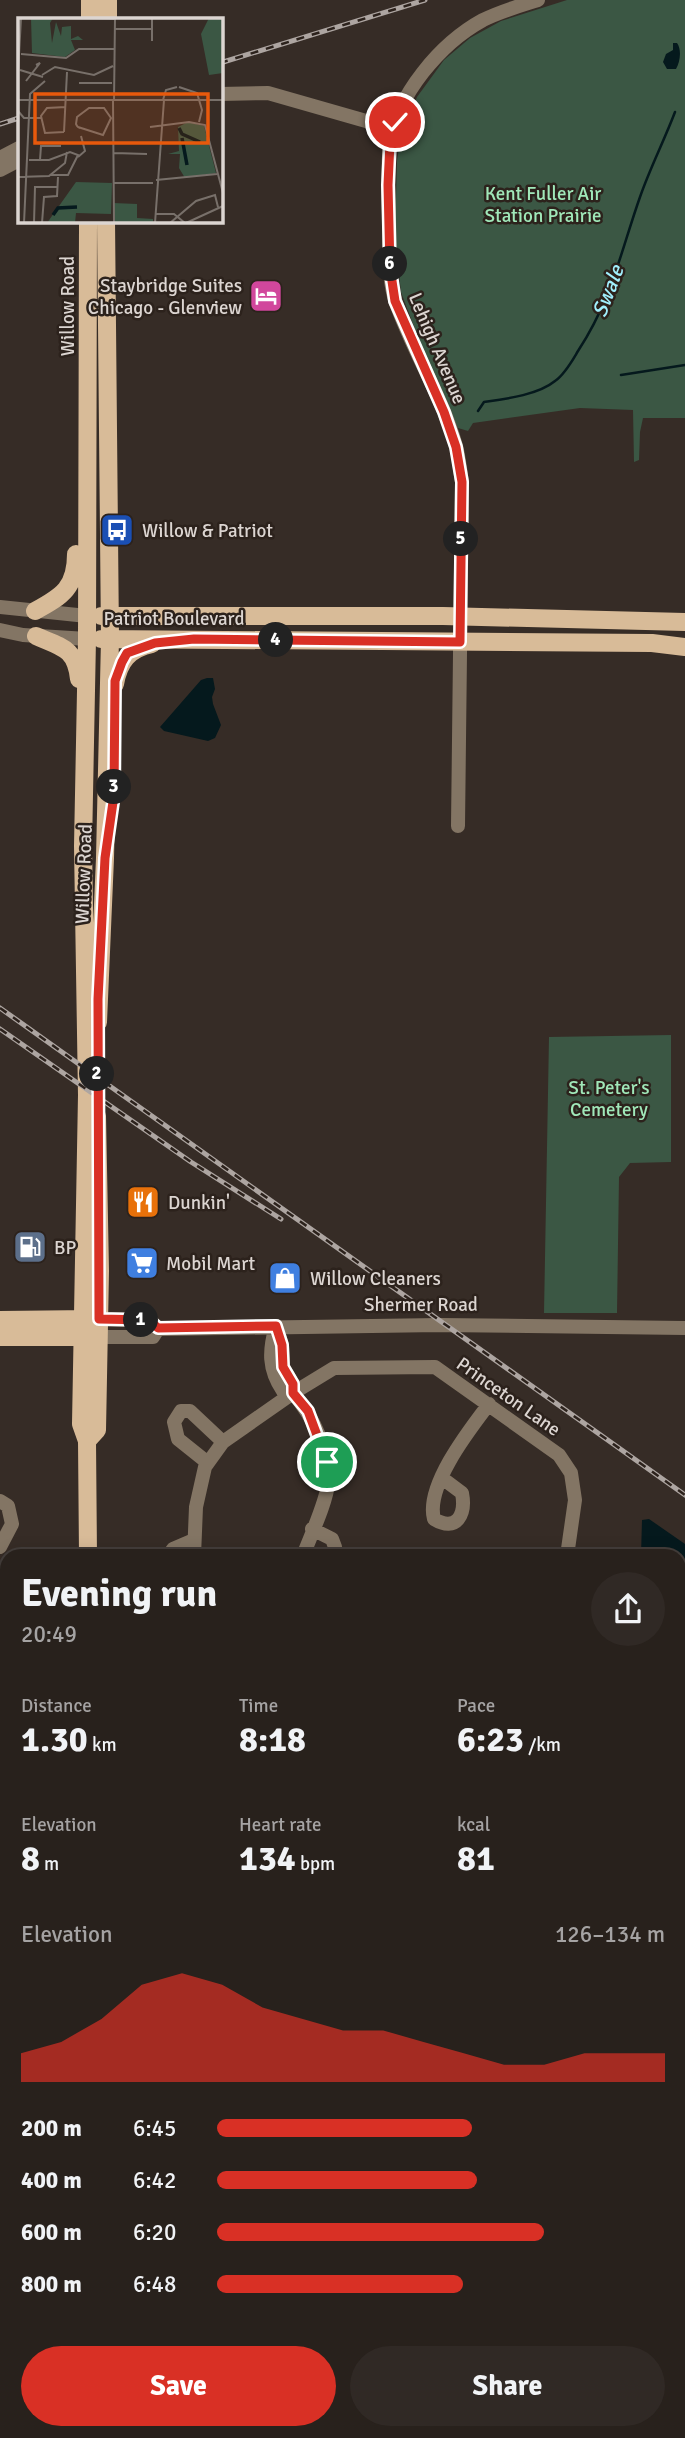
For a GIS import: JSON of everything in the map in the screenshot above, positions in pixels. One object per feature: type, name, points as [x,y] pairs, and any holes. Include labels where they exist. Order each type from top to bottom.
[{"type":"main road","points":[[90,0],[90,18]]},
{"type":"main road","name":"Willow Road","points":[[88,222],[87,639],[83,846],[90,1328]]},
{"type":"main road","name":"Willow Road","points":[[88,1549],[87,1441],[80,1424],[90,1328],[110,639],[106,222]]},
{"type":"main road","points":[[36,611],[59,598],[76,572],[76,499],[87,472]]},
{"type":"main road","points":[[110,559],[114,586],[125,607],[162,617]]},
{"type":"main road","name":"Patriot Boulevard","points":[[87,616],[461,617],[685,622]]},
{"type":"main road","points":[[36,636],[68,649],[75,658],[78,670],[82,708],[80,821],[83,846]]},
{"type":"main road","name":"Patriot Boulevard","points":[[87,639],[652,643],[685,647]]},
{"type":"main road","points":[[105,858],[114,795],[115,681],[122,662],[127,653],[144,646],[194,639]]},
{"type":"main road","name":"Shermer Road","points":[[0,1320],[90,1328]]},
{"type":"main road","name":"Shermer Road","points":[[0,1337],[90,1328]]},
{"type":"street","name":"Lehigh Avenue","points":[[458,826],[462,482],[456,447],[444,412],[395,301],[390,268],[390,142],[408,96],[440,52],[481,21],[504,10],[538,0]]},
{"type":"street","points":[[222,94],[268,93],[394,129]]},
{"type":"street","points":[[0,158],[18,149]]},
{"type":"street","points":[[0,170],[18,161]]},
{"type":"street","name":"Patriot Boulevard","points":[[0,607],[87,616]]},
{"type":"street","name":"Patriot Boulevard","points":[[0,630],[36,636],[87,639]]},
{"type":"street","name":"Shermer Road","points":[[90,1328],[153,1337],[158,1328],[276,1326],[590,1325],[685,1328]]},
{"type":"street","points":[[276,1326],[282,1345],[283,1367],[293,1384],[293,1393],[308,1411],[327,1462],[328,1485],[305,1549]]},
{"type":"street","name":"Princeton Lane","points":[[194,1549],[196,1507],[205,1467],[223,1443],[293,1393],[334,1368],[435,1367],[559,1455],[571,1473],[575,1500],[568,1549]]},
{"type":"street","points":[[442,1478],[455,1449],[489,1404]]},
{"type":"street","points":[[208,1462],[178,1439],[174,1422],[181,1411],[190,1411],[223,1443]]},
{"type":"street","points":[[0,1501],[8,1506],[12,1524],[0,1547]]},
{"type":"street","points":[[312,1529],[332,1539],[334,1549]]},
{"type":"street","points":[[173,1549],[194,1540]]},
{"type":"street","points":[[0,2295],[0,2319]]},
{"type":"green space","name":"Kent Fuller Air Station Prairie","points":[[567,0],[685,0],[685,418],[643,418],[639,460],[634,462],[633,410],[580,408],[473,423],[468,431],[458,428],[401,292],[395,236],[397,161],[400,140],[417,97],[444,60],[470,38],[501,21]]},
{"type":"green space","name":"St. Peter's Cemetery","points":[[671,1035],[671,1162],[630,1163],[619,1177],[617,1313],[544,1313],[549,1037]]},
{"type":"shaded area","points":[[673,43],[679,46],[679,60],[676,69],[667,69],[663,62],[666,54],[673,50]]},
{"type":"shaded area","points":[[213,678],[213,704],[221,725],[215,738],[208,741],[164,731],[160,727],[201,680]]},
{"type":"shaded area","points":[[649,1519],[685,1544],[685,1549],[641,1549],[642,1520]]},
{"type":"waterway","name":"Swale","points":[[478,411],[484,402],[521,396],[548,386],[562,375],[571,363],[590,332],[607,294],[644,186],[675,112]]},
{"type":"waterway","points":[[621,375],[685,365]]},
{"type":"railway","points":[[222,62],[425,0]]},
{"type":"railway","points":[[0,124],[18,118]]},
{"type":"railway","points":[[0,1008],[685,1495]]},
{"type":"railway","points":[[0,1029],[191,1162],[281,1219]]},
{"type":"place","name":"Staybridge Suites Chicago - Glenview","points":[[266,296]]},
{"type":"place","name":"Willow & Patriot","points":[[117,530]]},
{"type":"place","name":"Dunkin'","points":[[143,1202]]},
{"type":"place","name":"BP","points":[[30,1247]]},
{"type":"place","name":"Mobil Mart","points":[[142,1263]]},
{"type":"place","name":"Willow Cleaners","points":[[285,1278]]},
{"type":"route","points":[[327,1462],[308,1411],[293,1393],[293,1384],[285,1373],[282,1345],[276,1326],[158,1328],[149,1320],[99,1319],[98,999],[105,858],[114,795],[115,681],[127,653],[155,643],[194,639],[460,642],[462,482],[456,447],[444,412],[395,301],[390,268],[388,185],[390,142],[395,122]]}]
